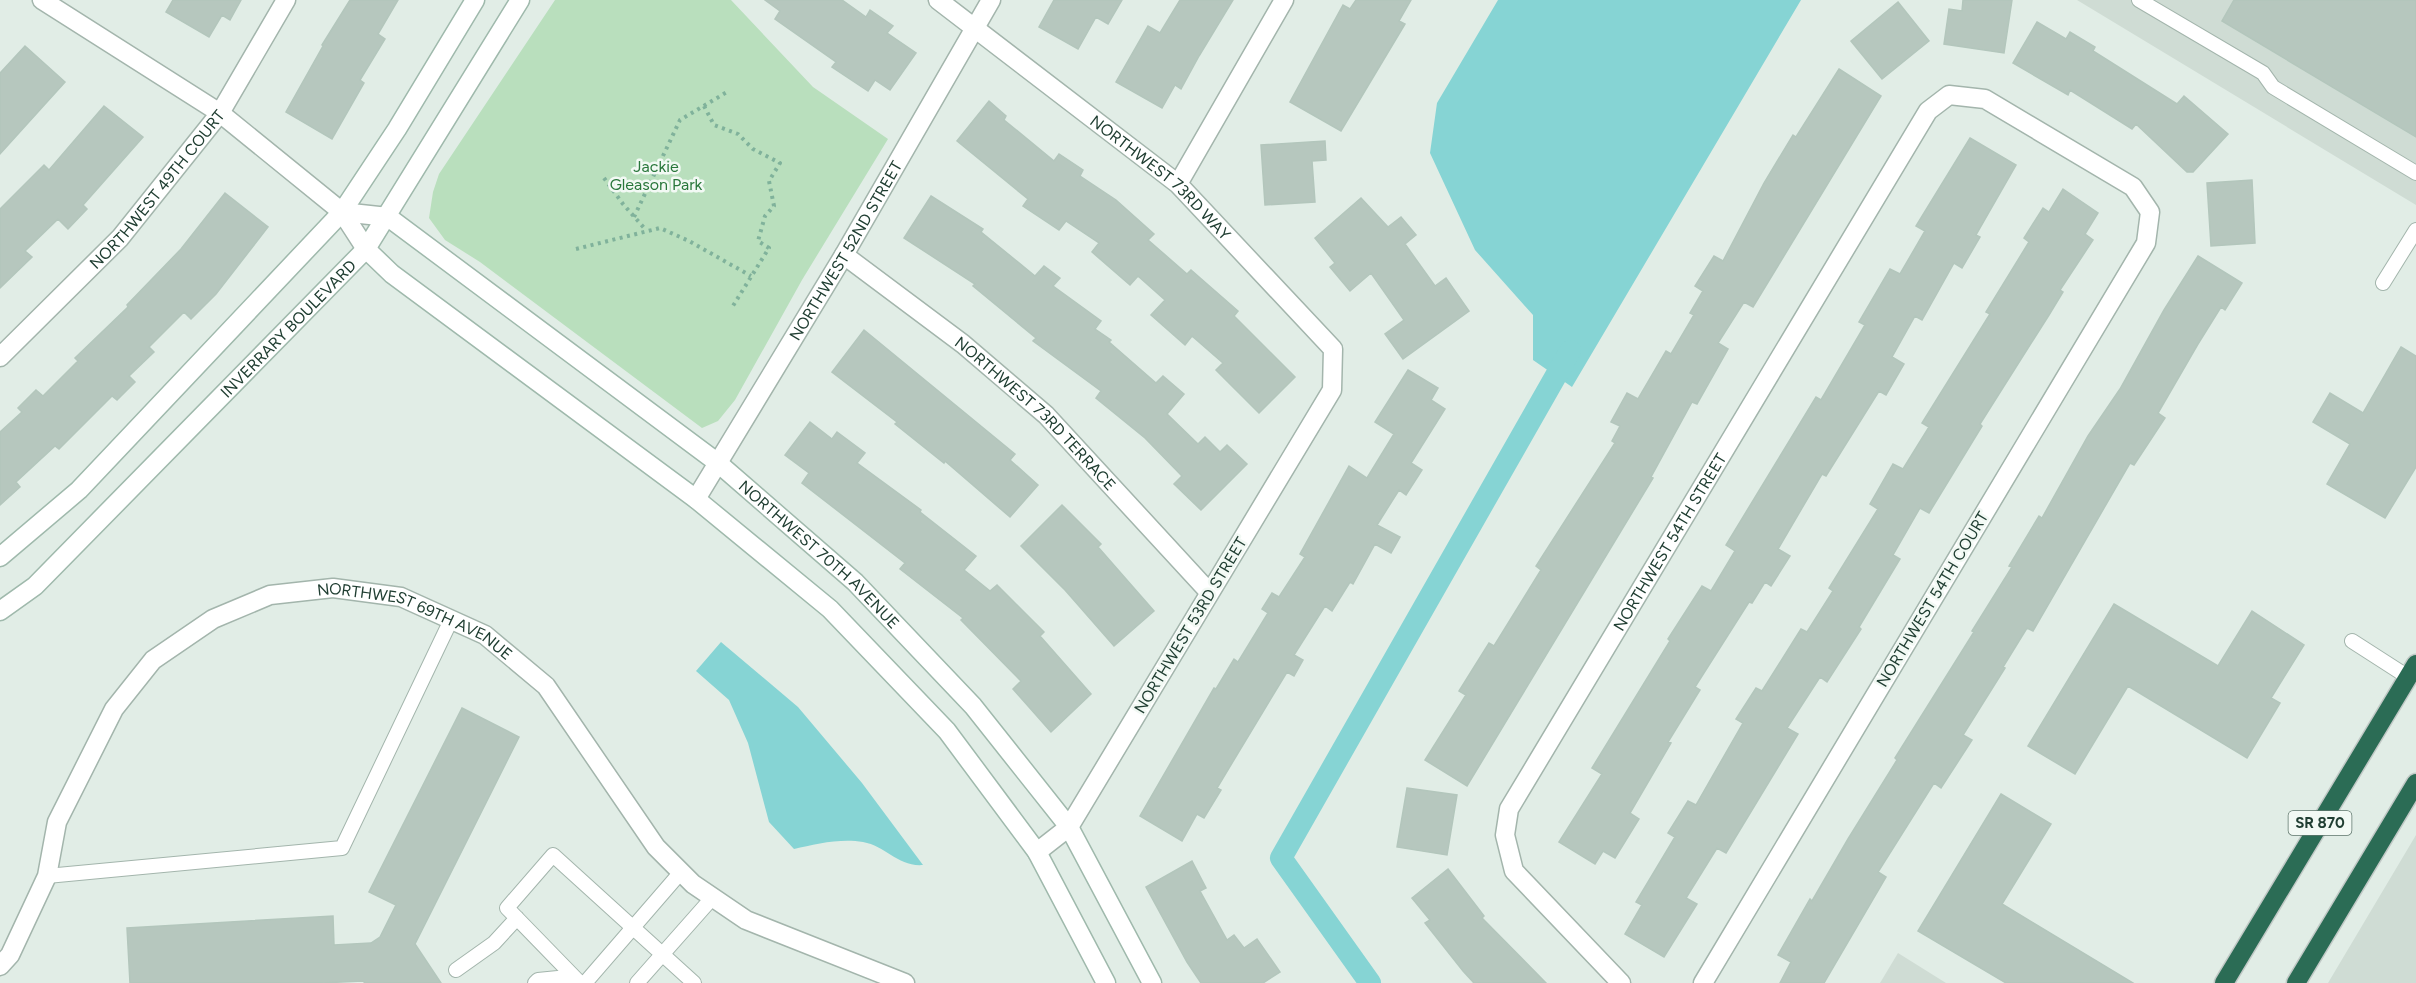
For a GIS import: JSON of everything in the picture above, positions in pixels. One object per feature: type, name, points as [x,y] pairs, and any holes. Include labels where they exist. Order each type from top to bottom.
[{"type":"highway","name":"SR 870","points":[[2224,983],[2412,670]]},
{"type":"highway","points":[[2296,983],[2416,783]]},
{"type":"street","points":[[42,0],[220,113],[342,212],[388,217]]},
{"type":"street","name":"NORTHWEST 49TH COURT","points":[[0,357],[120,238],[220,113],[286,0]]},
{"type":"street","points":[[0,557],[79,490],[342,212],[397,129],[475,0]]},
{"type":"street","name":"INVERRARY BOULEVARD","points":[[0,611],[35,586],[366,249],[388,217],[520,0]]},
{"type":"street","name":"NORTHWEST 73RD WAY","points":[[938,0],[1178,183],[1333,349],[1332,390]]},
{"type":"street","name":"NORTHWEST 52ND STREET","points":[[696,500],[844,255],[991,0]]},
{"type":"street","points":[[1178,183],[1284,0]]},
{"type":"street","name":"NORTHWEST 54TH COURT","points":[[1703,983],[2146,243],[2150,212],[2133,187],[1985,99],[1949,95]]},
{"type":"street","name":"NORTHWEST 54TH STREET","points":[[1621,983],[1514,871],[1505,835],[1509,809],[1928,111],[1949,95]]},
{"type":"street","name":"NORTHWEST 70TH AVENUE","points":[[342,212],[366,249],[392,274],[696,500],[830,609],[947,731],[1037,852],[1106,983]]},
{"type":"street","name":"NORTHWEST 70TH AVENUE","points":[[388,217],[718,463],[871,599],[973,706],[1069,827],[1152,983]]},
{"type":"street","name":"NORTHWEST 73RD TERRACE","points":[[844,255],[963,344],[1046,415],[1209,592]]},
{"type":"street","name":"NORTHWEST 53RD STREET","points":[[1037,852],[1069,827],[1332,390]]},
{"type":"street","name":"NORTHWEST 69TH AVENUE","points":[[0,966],[10,955],[47,876],[57,822],[114,709],[153,660],[213,619],[270,595],[333,588],[401,597],[485,635],[546,686],[656,847],[693,884],[746,920],[819,951],[905,983]]},
{"type":"lane","points":[[2139,0],[2264,73],[2273,87],[2416,173]]},
{"type":"lane","points":[[2383,283],[2416,231]]},
{"type":"lane","points":[[47,876],[342,848],[451,620]]},
{"type":"lane","points":[[2352,641],[2412,670]]},
{"type":"lane","points":[[580,983],[507,908],[553,855],[694,983]]},
{"type":"lane","points":[[585,983],[681,872]]},
{"type":"lane","points":[[637,983],[713,897]]},
{"type":"lane","points":[[456,970],[494,943],[518,918]]},
{"type":"lane","points":[[535,983],[538,980],[558,978],[574,983]]},
{"type":"path","points":[[634,217],[680,120],[727,93]]},
{"type":"path","points":[[704,106],[714,125],[738,134],[753,149],[780,163],[769,181],[774,206],[765,216],[758,241],[769,248],[731,309]]},
{"type":"path","points":[[604,178],[646,230]]},
{"type":"path","points":[[576,249],[660,228],[751,276]]},
{"type":"shaded area","points":[[2077,0],[2416,0],[2416,205]]},
{"type":"shaded area","points":[[2416,835],[2416,983],[2328,983]]},
{"type":"shaded area","points":[[1898,953],[1946,983],[1880,983]]},
{"type":"green space","name":"Jackie Gleason Park","points":[[555,0],[731,0],[813,87],[888,139],[802,280],[735,400],[718,421],[702,428],[480,262],[445,240],[429,218],[433,192],[439,174]]},
{"type":"water","points":[[1498,0],[1801,0],[1572,387],[1533,360],[1533,315],[1475,250],[1430,153],[1437,103]]},
{"type":"water","points":[[721,642],[798,707],[862,783],[923,865],[906,863],[871,844],[855,841],[828,842],[794,849],[769,822],[748,743],[729,700],[696,671]]},
{"type":"building","points":[[173,0],[241,0],[230,20],[222,15],[209,37],[166,12]]},
{"type":"building","points":[[350,0],[398,0],[378,34],[385,39],[360,80],[364,83],[332,139],[286,112],[322,45]]},
{"type":"building","points":[[765,0],[842,0],[866,17],[870,10],[893,26],[887,33],[916,53],[890,90],[875,80],[868,91],[832,67],[836,62],[775,19],[780,11]]},
{"type":"building","points":[[1054,0],[1122,0],[1108,24],[1096,17],[1078,49],[1039,27]]},
{"type":"building","points":[[1180,0],[1233,0],[1181,89],[1175,85],[1162,108],[1116,82],[1148,26],[1160,33]]},
{"type":"building","points":[[1356,0],[1411,0],[1399,21],[1405,24],[1341,131],[1290,102],[1343,5],[1350,9]]},
{"type":"building","points":[[1963,0],[2012,0],[2004,53],[1944,44],[1949,9],[1962,11]]},
{"type":"building","points":[[2234,0],[2416,0],[2416,137],[2222,21]]},
{"type":"building","points":[[1898,2],[1929,41],[1882,79],[1851,41]]},
{"type":"building","points":[[2037,22],[2066,39],[2070,32],[2095,47],[2093,51],[2177,104],[2184,96],[2228,134],[2193,172],[2187,172],[2136,124],[2132,129],[2070,90],[2068,95],[2013,63]]},
{"type":"building","points":[[25,46],[65,82],[0,154],[0,73]]},
{"type":"building","points":[[1839,69],[1881,96],[1753,307],[1744,302],[1718,343],[1728,349],[1697,404],[1692,402],[1651,477],[1653,478],[1467,786],[1425,760],[1466,695],[1459,691],[1489,643],[1494,646],[1541,570],[1536,566],[1615,443],[1612,441],[1620,426],[1611,422],[1627,393],[1638,399],[1666,351],[1671,354],[1694,315],[1690,313],[1703,291],[1695,286],[1714,256],[1723,261],[1764,183],[1793,135],[1796,137]]},
{"type":"building","points":[[989,101],[1006,116],[1004,120],[1054,161],[1059,154],[1083,170],[1080,176],[1116,200],[1154,234],[1148,240],[1187,274],[1191,270],[1238,311],[1234,316],[1295,377],[1259,413],[1216,370],[1223,363],[1192,336],[1185,345],[1151,315],[1165,300],[1138,276],[1130,285],[1092,252],[1099,243],[1066,221],[1059,230],[1023,206],[1028,199],[957,141]]},
{"type":"building","points":[[104,106],[143,137],[83,205],[87,209],[68,229],[58,219],[25,251],[32,257],[0,288],[0,209],[44,165],[49,170]]},
{"type":"building","points":[[1970,138],[2016,165],[1976,235],[1980,237],[1962,268],[1954,263],[1922,320],[1915,316],[1892,357],[1904,364],[1886,395],[1879,391],[1826,476],[1822,474],[1778,549],[1790,556],[1771,586],[1765,582],[1752,603],[1749,602],[1695,687],[1700,690],[1668,742],[1671,743],[1630,813],[1639,819],[1615,858],[1603,851],[1595,864],[1559,842],[1602,774],[1592,768],[1702,586],[1711,591],[1735,551],[1726,545],[1816,397],[1821,400],[1865,325],[1859,322],[1890,269],[1900,274],[1925,231],[1916,226]]},
{"type":"building","points":[[1325,141],[1326,160],[1312,161],[1315,202],[1265,205],[1261,145]]},
{"type":"building","points":[[2252,180],[2255,243],[2211,246],[2207,183]]},
{"type":"building","points":[[2063,189],[2098,213],[2085,234],[2093,240],[2060,290],[2063,292],[1980,424],[1982,426],[1929,513],[1920,508],[1893,555],[1900,559],[1859,627],[1861,629],[1827,682],[1820,677],[1787,728],[1798,734],[1726,853],[1717,848],[1686,898],[1697,904],[1664,957],[1625,934],[1642,905],[1636,902],[1675,837],[1668,833],[1688,801],[1696,805],[1743,723],[1736,719],[1756,688],[1762,691],[1801,629],[1807,632],[1833,591],[1829,588],[1878,509],[1870,504],[1893,464],[1903,469],[1929,427],[1922,423],[1990,314],[1986,312],[2029,242],[2024,238],[2043,208],[2049,212]]},
{"type":"building","points":[[225,193],[268,227],[216,294],[191,319],[184,312],[149,347],[154,352],[129,376],[135,382],[117,400],[112,396],[59,449],[55,446],[16,482],[20,487],[0,505],[0,432],[22,412],[18,408],[36,390],[43,396],[78,361],[75,358],[128,307],[127,305],[181,249]]},
{"type":"building","points":[[931,196],[983,229],[981,232],[1035,276],[1044,266],[1060,278],[1053,286],[1101,321],[1095,329],[1111,340],[1109,342],[1156,383],[1163,376],[1184,394],[1167,414],[1198,444],[1205,437],[1220,452],[1227,445],[1247,464],[1201,510],[1174,484],[1182,476],[1145,438],[1096,398],[1101,391],[1033,341],[1036,338],[973,286],[975,284],[904,238]]},
{"type":"building","points":[[1361,198],[1388,227],[1401,217],[1416,235],[1405,244],[1435,286],[1446,278],[1469,311],[1403,359],[1385,334],[1404,320],[1371,273],[1350,291],[1330,267],[1335,263],[1315,238]]},
{"type":"building","points":[[2198,256],[2242,283],[2225,310],[2221,307],[2158,413],[2165,418],[2134,465],[2130,463],[2033,631],[2027,628],[2003,667],[2005,668],[1963,735],[1972,740],[1941,788],[1934,783],[1878,872],[1886,877],[1824,983],[1780,983],[1791,962],[1778,955],[1810,899],[1812,901],[1897,760],[1895,758],[1974,632],[1972,631],[2012,567],[2009,566],[2039,516],[2042,518],[2088,436],[2120,389],[2164,310]]},
{"type":"building","points":[[864,330],[1015,454],[1010,460],[1038,485],[1010,517],[945,461],[944,463],[895,424],[897,422],[832,372]]},
{"type":"building","points":[[2401,347],[2416,356],[2416,467],[2385,518],[2327,484],[2350,444],[2313,422],[2330,393],[2363,413]]},
{"type":"building","points":[[1408,370],[1438,388],[1431,400],[1445,409],[1411,463],[1422,470],[1406,495],[1399,490],[1377,525],[1400,537],[1391,553],[1375,544],[1353,584],[1350,582],[1332,611],[1325,606],[1294,655],[1303,660],[1294,676],[1287,672],[1217,788],[1221,790],[1204,818],[1197,814],[1182,841],[1140,816],[1214,688],[1216,689],[1234,659],[1238,662],[1268,613],[1262,609],[1272,593],[1279,597],[1305,557],[1300,554],[1349,466],[1367,478],[1394,434],[1375,422]]},
{"type":"building","points":[[810,422],[832,439],[837,432],[865,453],[857,463],[921,510],[920,512],[976,556],[964,570],[990,591],[997,585],[1044,632],[1040,636],[1091,694],[1051,732],[1013,689],[1021,681],[961,620],[963,618],[900,569],[905,563],[802,483],[809,473],[785,455]]},
{"type":"building","points":[[1062,505],[1101,544],[1098,547],[1154,611],[1114,646],[1065,590],[1021,546]]},
{"type":"building","points":[[2114,604],[2218,666],[2252,611],[2304,645],[2271,698],[2280,703],[2247,758],[2128,686],[2075,774],[2028,746]]},
{"type":"building","points":[[462,708],[519,737],[415,944],[441,983],[365,983],[363,981],[130,983],[127,928],[333,916],[334,945],[371,943],[380,937],[396,905],[369,892]]},
{"type":"building","points":[[1407,788],[1457,795],[1447,855],[1397,847]]},
{"type":"building","points":[[2001,794],[2051,824],[2002,904],[2133,983],[2006,983],[1918,931]]},
{"type":"building","points":[[1192,861],[1206,888],[1200,891],[1227,940],[1234,935],[1244,948],[1257,939],[1280,972],[1263,983],[1201,983],[1146,887]]},
{"type":"building","points":[[1448,869],[1484,916],[1482,918],[1546,983],[1474,983],[1463,971],[1425,923],[1430,920],[1412,898]]},
{"type":"waterway","points":[[1370,983],[1281,858],[1570,351]]}]
